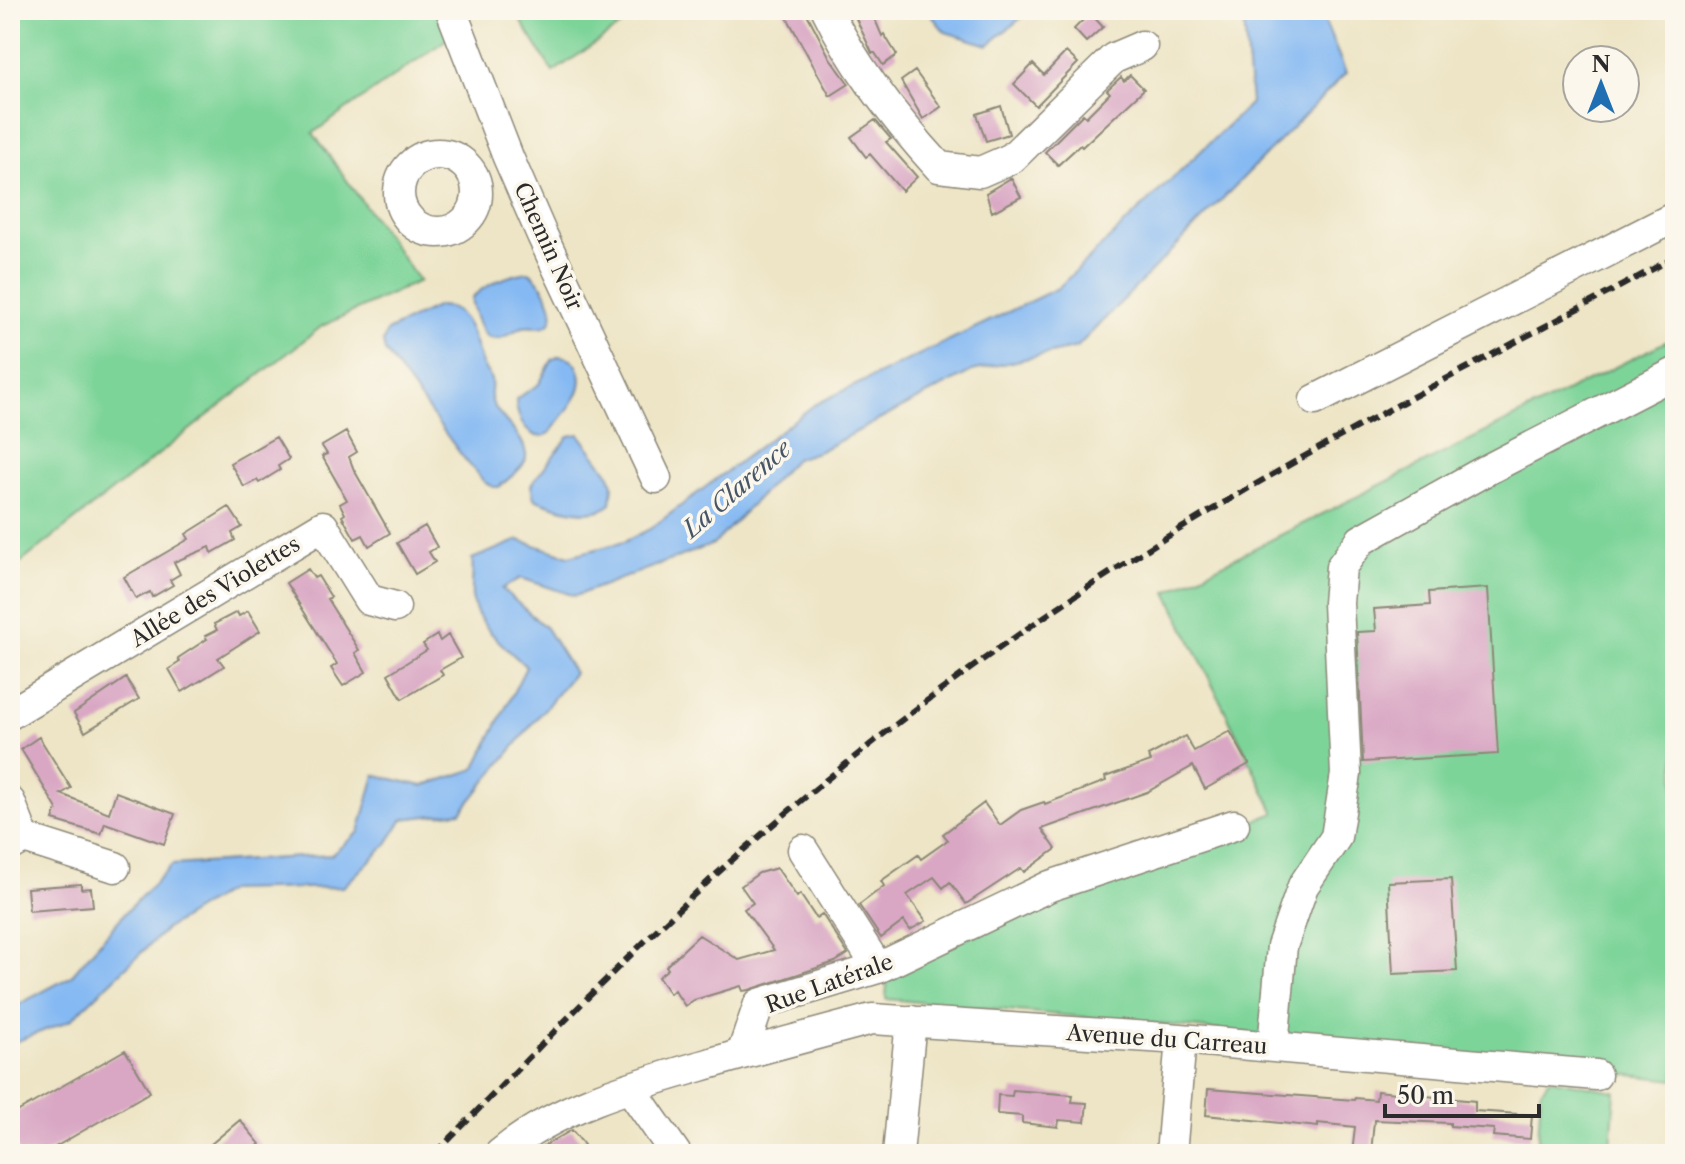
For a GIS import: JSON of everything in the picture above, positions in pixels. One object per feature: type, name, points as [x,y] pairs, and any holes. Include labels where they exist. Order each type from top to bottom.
[{"type":"street","name":"Chemin Noir","points":[[451,10],[508,157],[656,478]]},
{"type":"street","points":[[827,10],[842,42],[907,132],[939,167],[980,172],[1012,158],[1114,58],[1142,46]]},
{"type":"street","points":[[471,172],[508,157]]},
{"type":"street","points":[[1315,400],[1675,217]]},
{"type":"street","points":[[1273,1047],[1282,946],[1303,886],[1336,837],[1346,774],[1338,603],[1341,567],[1361,540],[1481,473],[1675,373]]},
{"type":"street","name":"Allée des Violettes","points":[[10,714],[323,526],[369,600],[395,607]]},
{"type":"street","points":[[10,802],[17,842],[115,867]]},
{"type":"street","name":"Rue Latérale","points":[[742,1054],[759,1004],[878,968],[1050,886],[1234,825]]},
{"type":"street","points":[[803,850],[878,968]]},
{"type":"street","name":"Avenue du Carreau","points":[[742,1054],[872,1019],[1181,1039],[1596,1075]]},
{"type":"street","points":[[898,1154],[911,1021]]},
{"type":"street","points":[[1171,1154],[1181,1039]]},
{"type":"street","points":[[500,1154],[541,1125],[580,1106],[742,1054]]},
{"type":"street","points":[[630,1088],[676,1154]]},
{"type":"green space","points":[[10,10],[435,10],[450,37],[313,133],[419,281],[322,326],[10,571]]},
{"type":"green space","points":[[514,10],[644,10],[553,72]]},
{"type":"green space","points":[[1675,337],[1675,1080],[1170,1025],[886,999],[888,964],[1275,813],[1167,592]]},
{"type":"green space","points":[[1549,1079],[1615,1091],[1611,1146],[1675,1150],[1675,1154],[1537,1154],[1541,1091]]},
{"type":"water","points":[[927,10],[1031,10],[988,45],[945,32]]},
{"type":"water","name":"La Clarence","points":[[1243,10],[1320,10],[1346,73],[1077,347],[972,371],[820,451],[795,459],[714,544],[575,596],[521,578],[502,589],[546,628],[574,673],[461,812],[403,819],[386,845],[343,887],[229,890],[166,929],[71,1020],[10,1044],[10,1009],[70,977],[125,913],[172,865],[331,855],[359,832],[375,775],[423,786],[475,769],[526,667],[493,636],[475,608],[472,559],[519,540],[569,556],[624,542],[650,529],[814,405],[1058,288],[1251,103]]},
{"type":"water","points":[[529,272],[548,297],[551,320],[545,326],[523,327],[502,338],[488,337],[478,322],[472,298],[499,280]]},
{"type":"water","points":[[438,306],[457,312],[468,326],[490,378],[493,404],[524,448],[524,464],[499,487],[485,483],[462,456],[385,351],[383,342],[387,331]]},
{"type":"water","points":[[559,356],[576,363],[581,378],[580,387],[550,433],[536,436],[521,421],[516,399],[539,384],[552,360]]},
{"type":"water","points":[[579,434],[610,475],[613,485],[611,504],[603,509],[584,512],[534,499],[533,482],[569,436]]},
{"type":"building","points":[[783,10],[805,10],[830,58],[849,84],[830,96]]},
{"type":"building","points":[[852,10],[871,10],[882,36],[884,34],[897,55],[883,65],[872,53]]},
{"type":"building","points":[[1090,13],[1103,27],[1086,42],[1074,29]]},
{"type":"building","points":[[1066,52],[1078,63],[1036,106],[1014,84],[1033,64],[1044,75]]},
{"type":"building","points":[[915,71],[941,107],[923,119],[901,81]]},
{"type":"building","points":[[1130,75],[1144,89],[1082,147],[1080,145],[1058,165],[1045,152],[1083,114],[1086,117],[1121,77],[1124,81]]},
{"type":"building","points":[[1001,106],[1009,134],[986,141],[977,114]]},
{"type":"building","points":[[875,120],[891,139],[886,142],[917,177],[902,191],[870,154],[866,157],[851,137]]},
{"type":"building","points":[[1011,178],[1021,197],[992,212],[986,193]]},
{"type":"building","points":[[346,432],[357,452],[349,457],[354,470],[390,533],[369,546],[363,535],[355,539],[342,516],[345,514],[340,504],[347,500],[322,456],[327,454],[322,446]]},
{"type":"building","points":[[276,437],[289,459],[278,466],[280,470],[259,483],[257,480],[244,487],[230,463]]},
{"type":"building","points":[[229,507],[242,527],[232,533],[235,540],[212,553],[210,547],[174,562],[180,574],[170,580],[173,585],[152,597],[150,592],[136,599],[124,577],[189,539],[186,534]]},
{"type":"building","points":[[425,526],[437,547],[429,552],[435,562],[415,574],[397,543]]},
{"type":"building","points":[[308,569],[314,578],[318,576],[331,597],[327,599],[359,650],[355,653],[366,672],[343,686],[331,668],[337,664],[286,583]]},
{"type":"building","points":[[1488,588],[1498,754],[1363,762],[1357,632],[1376,631],[1374,609],[1430,605],[1429,592]]},
{"type":"building","points":[[248,611],[260,631],[218,658],[224,666],[182,692],[169,669],[180,662],[178,658],[207,639],[205,636],[217,630],[214,624],[237,612],[239,616]]},
{"type":"building","points":[[437,635],[440,641],[448,635],[461,658],[440,670],[443,675],[402,699],[388,674],[427,650],[423,644]]},
{"type":"building","points":[[126,678],[139,699],[85,732],[74,713]]},
{"type":"building","points":[[1230,731],[1249,764],[1205,789],[1193,766],[1147,792],[1042,829],[1056,849],[1024,872],[1021,868],[966,904],[950,882],[943,888],[934,877],[907,895],[926,921],[910,930],[904,921],[881,938],[859,905],[884,886],[881,881],[918,855],[921,859],[948,840],[943,834],[984,803],[1000,825],[1021,810],[1045,804],[1106,781],[1105,777],[1151,761],[1148,756],[1185,736],[1194,751]]},
{"type":"building","points":[[39,737],[71,788],[61,794],[109,813],[116,792],[175,814],[164,844],[105,823],[101,834],[53,820],[57,809],[21,749]]},
{"type":"building","points":[[777,868],[816,918],[822,914],[848,954],[835,962],[749,990],[743,991],[741,986],[694,1000],[685,1006],[674,990],[670,994],[658,977],[699,935],[739,960],[774,950],[744,909],[753,903],[741,886],[759,873]]},
{"type":"building","points":[[1451,879],[1457,971],[1393,974],[1388,882]]},
{"type":"building","points":[[81,884],[81,889],[91,888],[93,906],[29,911],[27,888]]},
{"type":"building","points":[[125,1050],[150,1092],[43,1154],[20,1154],[10,1135],[10,1116]]},
{"type":"building","points":[[1208,1089],[1354,1100],[1376,1100],[1377,1091],[1475,1101],[1475,1111],[1532,1115],[1530,1139],[1493,1136],[1494,1129],[1450,1126],[1450,1123],[1374,1120],[1371,1154],[1352,1154],[1355,1127],[1318,1123],[1318,1127],[1206,1115]]},
{"type":"building","points":[[1013,1090],[1073,1095],[1072,1102],[1087,1103],[1085,1122],[1059,1120],[1058,1127],[1022,1123],[1022,1116],[997,1114],[998,1095],[1012,1096]]},
{"type":"building","points":[[240,1120],[260,1144],[248,1154],[199,1154]]},
{"type":"building","points":[[572,1130],[584,1145],[571,1154],[530,1154]]},
{"type":"railway","points":[[435,1154],[611,974],[721,870],[866,748],[979,662],[1096,582],[1258,483],[1675,257]]}]
